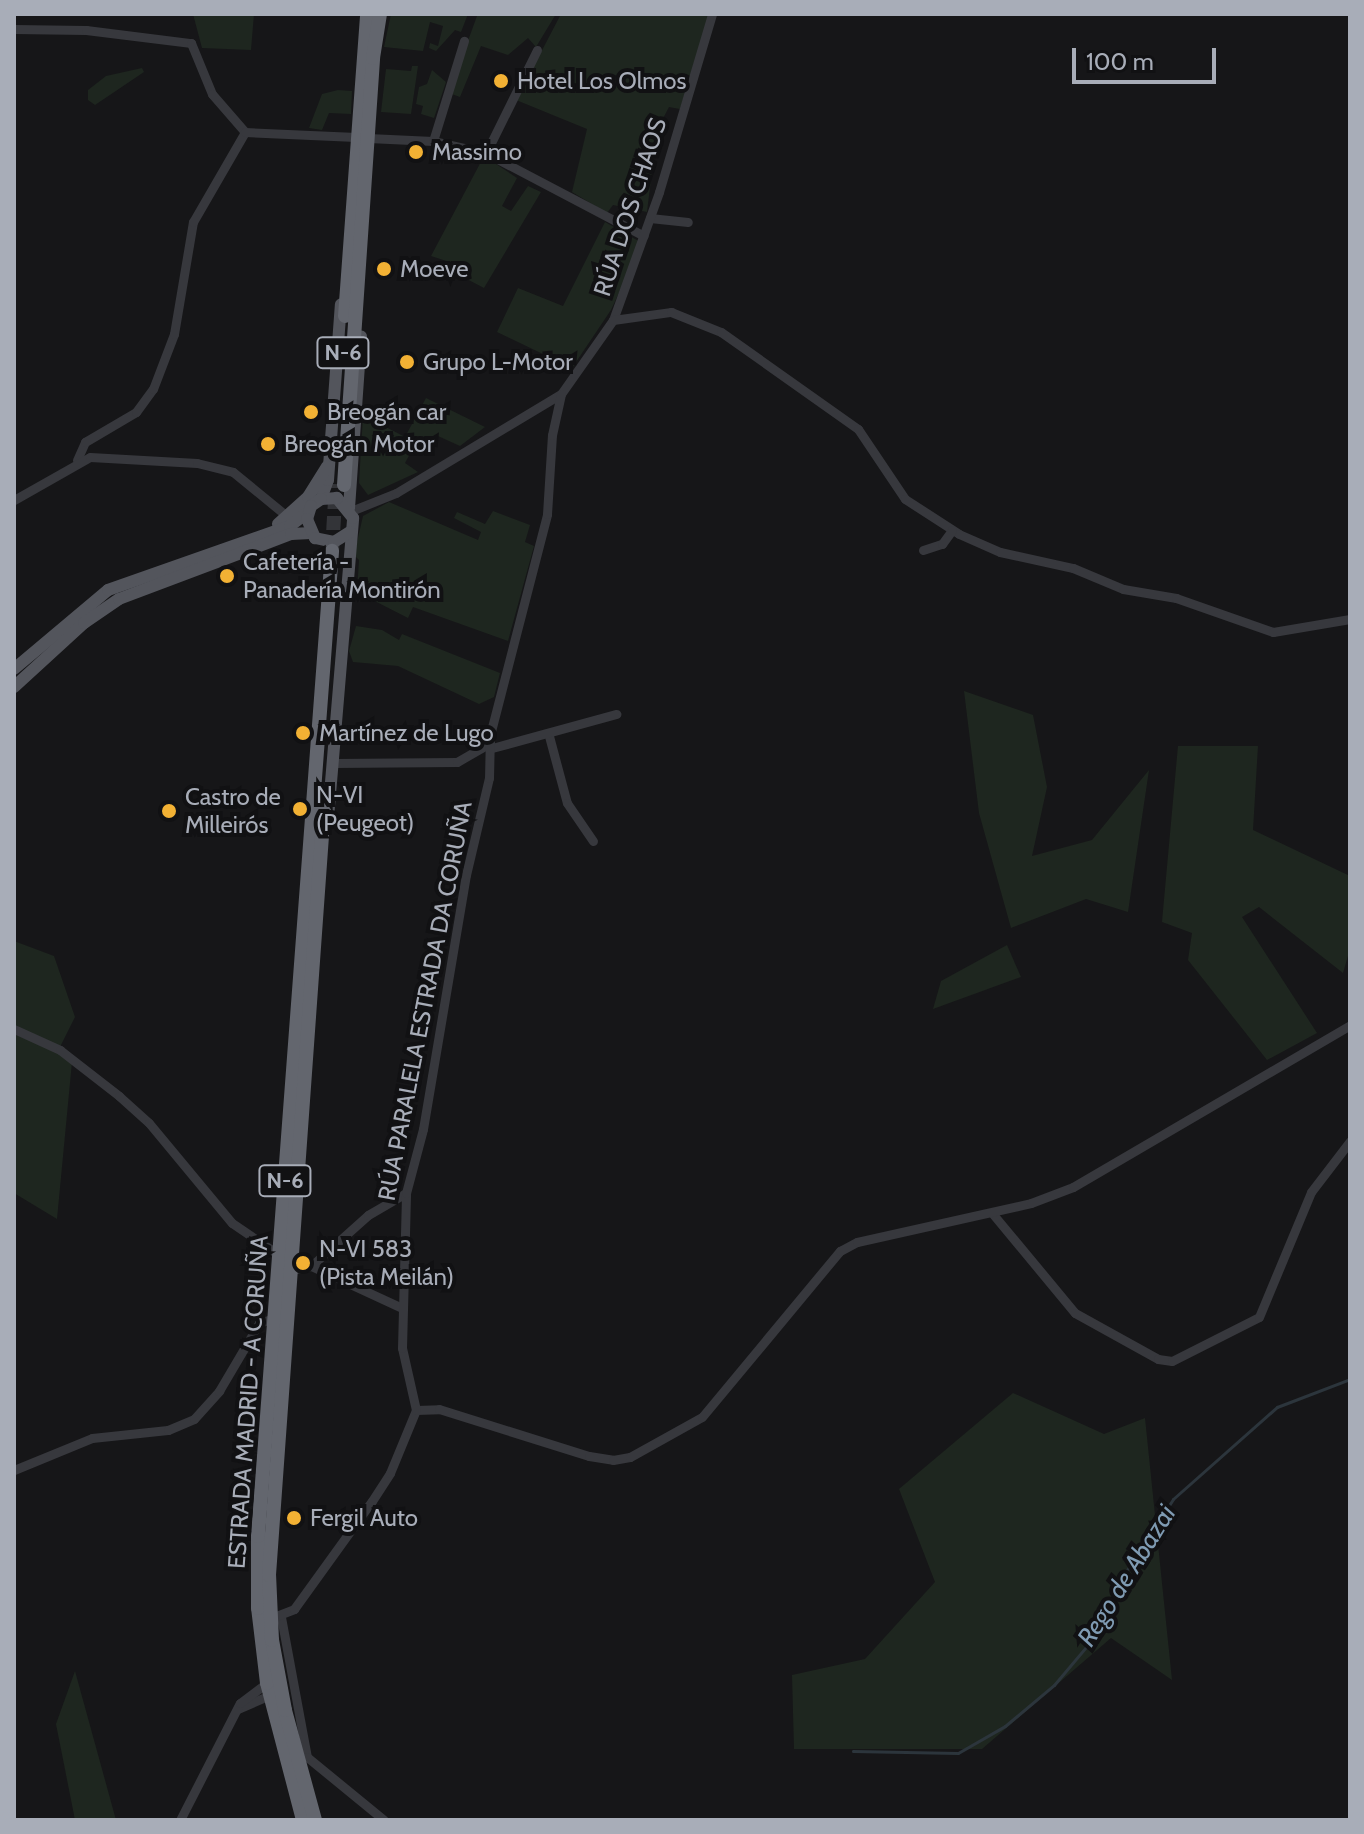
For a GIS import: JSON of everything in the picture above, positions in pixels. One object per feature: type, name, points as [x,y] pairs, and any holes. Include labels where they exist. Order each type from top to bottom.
[{"type":"highway","name":"N-6","points":[[340,485],[362,137],[365,14]]},
{"type":"highway","name":"N-6","points":[[362,137],[380,14]]},
{"type":"highway","name":"ESTRADA MADRID - A CORUÑA","points":[[315,1820],[276,1617],[271,1528],[291,1270],[315,877],[326,544]]},
{"type":"highway","name":"ESTRADA MADRID - A CORUÑA","points":[[303,1820],[267,1683],[258,1608],[258,1536],[279,1255],[315,877]]},
{"type":"main road","points":[[14,669],[108,590],[258,538],[308,512],[321,499],[329,463],[356,225]]},
{"type":"main road","points":[[315,877],[334,763],[350,532],[356,225]]},
{"type":"main road","points":[[258,538],[288,517],[329,463]]},
{"type":"main road","points":[[321,499],[337,498],[350,510]]},
{"type":"main road","points":[[308,512],[326,544]]},
{"type":"main road","points":[[14,687],[84,623],[119,599],[291,534],[326,544],[350,532]]},
{"type":"street","name":"RÚA DOS CHAOS","points":[[561,394],[613,320],[650,218],[712,14]]},
{"type":"street","points":[[14,29],[86,30],[191,43],[212,94],[245,132],[433,141],[486,153],[644,236]]},
{"type":"street","points":[[433,141],[464,41]]},
{"type":"street","points":[[486,153],[537,50]]},
{"type":"street","points":[[77,460],[85,442],[136,412],[153,389],[174,334],[193,222],[245,132]]},
{"type":"street","points":[[650,218],[688,222]]},
{"type":"street","points":[[613,320],[671,312],[721,332],[858,429],[905,499],[952,530],[1000,552],[1073,568],[1123,589],[1176,598],[1273,632],[1350,619]]},
{"type":"street","points":[[350,510],[396,493],[561,394]]},
{"type":"street","name":"RÚA PARALELA ESTRADA DA CORUÑA","points":[[416,1410],[402,1348],[406,1193],[423,1129],[491,746],[547,514],[552,435],[561,394]]},
{"type":"street","points":[[14,500],[77,460],[104,457],[221,467],[251,484],[288,517]]},
{"type":"street","points":[[923,550],[942,544],[952,530]]},
{"type":"street","points":[[334,763],[457,762],[491,746],[549,736],[616,714]]},
{"type":"street","points":[[549,736],[567,803],[593,841]]},
{"type":"street","points":[[384,1820],[305,1762],[292,1677],[276,1617],[294,1609],[390,1473],[416,1410],[439,1409],[589,1456],[613,1460],[630,1457],[702,1417],[840,1251],[857,1242],[992,1213],[1073,1187],[1350,1025]]},
{"type":"street","points":[[14,1029],[60,1050],[119,1096],[149,1123],[232,1223],[279,1255]]},
{"type":"street","points":[[992,1213],[1075,1313],[1158,1359],[1172,1361],[1259,1317],[1311,1192],[1350,1141]]},
{"type":"street","points":[[291,1270],[311,1266],[368,1215],[406,1193]]},
{"type":"street","points":[[311,1266],[402,1308]]},
{"type":"street","points":[[14,1470],[92,1438],[168,1430],[194,1419],[219,1391],[259,1323],[274,1318]]},
{"type":"street","points":[[180,1820],[244,1699],[267,1683]]},
{"type":"street","points":[[238,1709],[263,1698]]},
{"type":"shaded area","points":[[193,14],[254,14],[251,50],[202,48]]},
{"type":"shaded area","points":[[391,14],[468,14],[461,32],[455,30],[436,51],[429,48],[430,43],[438,46],[443,26],[430,22],[423,51],[384,47]]},
{"type":"shaded area","points":[[473,14],[556,14],[536,47],[528,38],[508,55],[481,46],[460,97],[449,93],[477,16]]},
{"type":"shaded area","points":[[561,14],[709,14],[680,109],[669,107],[657,130],[647,212],[613,205],[607,213],[572,192],[587,129],[516,100]]},
{"type":"shaded area","points":[[412,66],[418,66],[411,114],[381,112],[386,69],[411,71]]},
{"type":"shaded area","points":[[142,68],[144,72],[95,105],[88,100],[88,90],[106,76]]},
{"type":"shaded area","points":[[432,70],[446,82],[434,118],[421,114],[423,106],[416,104],[419,87],[427,84]]},
{"type":"shaded area","points":[[352,91],[351,114],[329,113],[322,130],[309,128],[322,94]]},
{"type":"shaded area","points":[[484,156],[517,178],[502,206],[511,211],[528,186],[541,192],[484,288],[461,276],[465,267],[431,256]]},
{"type":"shaded area","points":[[605,222],[642,243],[611,310],[572,368],[497,332],[518,288],[563,306]]},
{"type":"shaded area","points":[[426,398],[485,427],[460,446],[438,436],[430,450],[416,443],[405,463],[418,472],[368,495],[359,483],[363,415],[405,437]]},
{"type":"shaded area","points":[[389,502],[478,540],[481,532],[454,518],[457,512],[485,524],[493,511],[530,525],[525,542],[534,546],[508,641],[413,607],[408,618],[357,592],[359,560],[354,555],[363,516]]},
{"type":"shaded area","points":[[356,626],[382,630],[399,640],[402,634],[500,673],[494,697],[479,704],[398,666],[353,662],[349,651]]},
{"type":"shaded area","points":[[964,691],[1033,715],[1047,787],[1032,856],[1092,840],[1149,770],[1128,912],[1086,899],[1011,928],[979,813]]},
{"type":"shaded area","points":[[1178,746],[1258,746],[1253,830],[1350,876],[1350,949],[1343,973],[1259,907],[1242,917],[1317,1033],[1267,1060],[1188,960],[1192,933],[1162,922]]},
{"type":"shaded area","points":[[14,941],[54,956],[75,1017],[57,1053],[72,1062],[57,1219],[14,1193]]},
{"type":"shaded area","points":[[1007,945],[1021,977],[933,1009],[941,981]]},
{"type":"shaded area","points":[[1013,1393],[1104,1434],[1145,1418],[1172,1680],[1111,1638],[982,1749],[794,1749],[792,1675],[865,1659],[935,1582],[899,1489]]},
{"type":"shaded area","points":[[75,1671],[116,1820],[75,1820],[56,1724]]},
{"type":"waterway","name":"Rego de Abazai","points":[[853,1751],[958,1753],[1005,1726],[1054,1685],[1091,1641],[1125,1573],[1173,1499],[1277,1407],[1350,1379]]},
{"type":"tunnel","points":[[332,551],[336,484]]},
{"type":"place","name":"Hotel Los Olmos","points":[[501,81]]},
{"type":"place","name":"Massimo","points":[[416,152]]},
{"type":"place","name":"Moeve","points":[[384,269]]},
{"type":"place","name":"Grupo L-Motor","points":[[407,362]]},
{"type":"place","name":"Breogán car","points":[[311,412]]},
{"type":"place","name":"Breogán Motor","points":[[268,444]]},
{"type":"place","name":"Cafetería - Panadería Montirón","points":[[227,576]]},
{"type":"place","name":"Martínez de Lugo","points":[[303,733]]},
{"type":"place","name":"N-VI (Peugeot)","points":[[300,809]]},
{"type":"place","name":"Castro de Milleirós","points":[[169,811]]},
{"type":"place","name":"N-VI 583 (Pista Meilán)","points":[[303,1263]]},
{"type":"place","name":"Fergil Auto","points":[[294,1518]]}]
